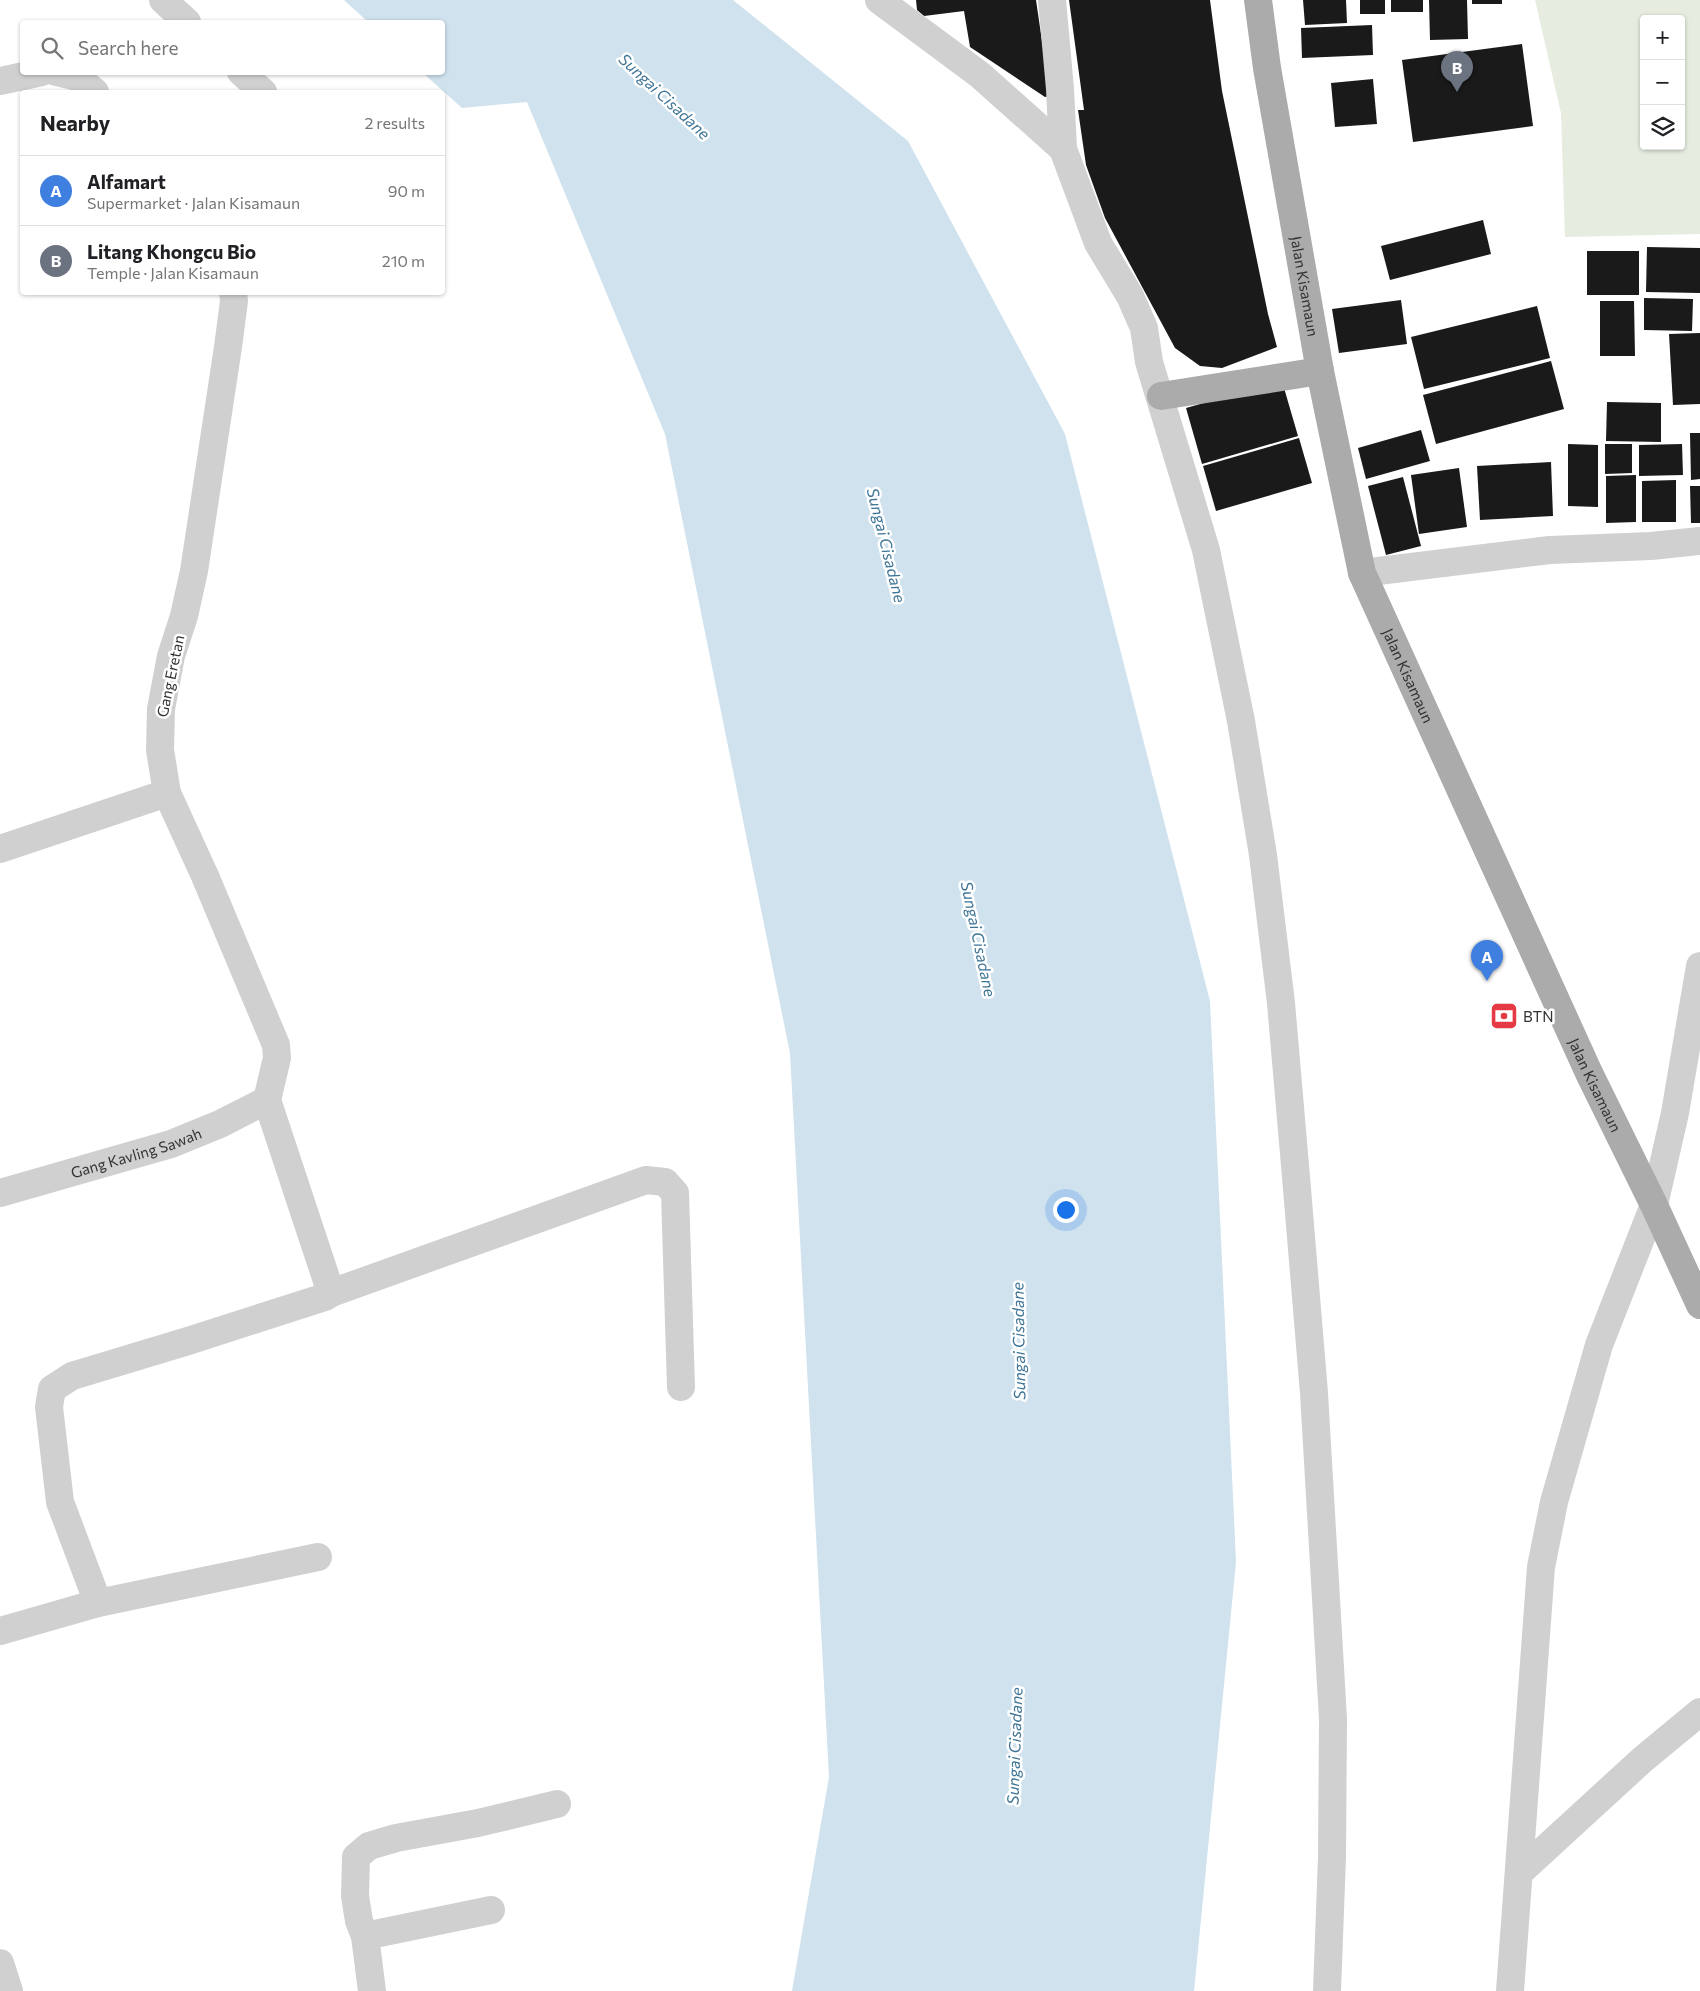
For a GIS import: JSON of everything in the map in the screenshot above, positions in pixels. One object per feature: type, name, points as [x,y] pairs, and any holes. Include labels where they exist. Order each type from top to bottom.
[{"type":"main road","name":"Jalan Kisamaun","points":[[1258,0],[1267,68],[1320,371],[1362,573],[1589,1073],[1700,1305]]},
{"type":"main road","points":[[1161,396],[1320,371]]},
{"type":"street","points":[[163,0],[185,20]]},
{"type":"street","points":[[879,0],[980,75],[1064,149]]},
{"type":"street","points":[[1052,0],[1064,149],[1098,243],[1130,296],[1144,328],[1149,362],[1161,396],[1206,550],[1239,712],[1263,855],[1280,1003],[1314,1393],[1333,1719],[1332,1857],[1327,1991]]},
{"type":"street","points":[[0,81],[28,75]]},
{"type":"street","points":[[69,75],[77,77],[92,90]]},
{"type":"street","points":[[244,75],[261,90]]},
{"type":"street","name":"Gang Eretan","points":[[233,295],[228,347],[194,571],[184,616],[172,656],[161,710],[160,750],[167,793],[205,876],[276,1045],[277,1058],[267,1100]]},
{"type":"street","points":[[1362,573],[1550,550],[1700,542]]},
{"type":"street","points":[[0,850],[167,793]]},
{"type":"street","points":[[1510,1991],[1541,1566],[1546,1532],[1599,1345],[1654,1206],[1676,1113],[1700,966]]},
{"type":"street","points":[[267,1100],[331,1293]]},
{"type":"street","name":"Gang Kavling Sawah","points":[[0,1193],[171,1144],[220,1124],[267,1100]]},
{"type":"street","points":[[98,1603],[60,1502],[49,1407],[52,1389],[72,1376],[188,1341],[325,1296],[646,1180],[665,1182],[675,1193],[681,1387]]},
{"type":"street","points":[[0,1631],[98,1603],[318,1557]]},
{"type":"street","points":[[1520,1872],[1642,1760],[1700,1712]]},
{"type":"street","points":[[372,1991],[365,1936],[359,1921],[356,1904],[356,1857],[369,1846],[396,1838],[478,1823],[557,1804]]},
{"type":"street","points":[[365,1936],[491,1910]]},
{"type":"street","points":[[0,1963],[9,1991]]},
{"type":"shaded area","points":[[1535,0],[1700,0],[1700,234],[1565,237],[1561,113]]},
{"type":"water","name":"Sungai Cisadane","points":[[344,0],[733,0],[908,141],[1065,434],[1210,1001],[1236,1562],[1194,1991],[792,1991],[829,1777],[790,1053],[665,434],[527,102],[462,108],[445,93],[445,90],[442,90],[425,75],[445,75],[445,20],[366,20]]},
{"type":"building","points":[[916,0],[1036,0],[1050,96],[1045,97],[970,47],[964,11],[924,16],[917,10]]},
{"type":"building","points":[[1069,0],[1210,0],[1222,91],[1268,314],[1277,347],[1222,368],[1200,366],[1175,348],[1105,218],[1086,165],[1078,110],[1084,110]]},
{"type":"building","points":[[1303,0],[1346,0],[1347,23],[1305,25]]},
{"type":"building","points":[[1360,0],[1385,0],[1385,14],[1360,14]]},
{"type":"building","points":[[1391,0],[1423,0],[1423,12],[1391,12]]},
{"type":"building","points":[[1429,0],[1467,0],[1468,39],[1430,40]]},
{"type":"building","points":[[1472,0],[1502,0],[1502,4],[1472,4]]},
{"type":"building","points":[[1372,25],[1373,55],[1302,58],[1301,28]]},
{"type":"building","points":[[1522,44],[1533,126],[1413,142],[1402,60]]},
{"type":"building","points":[[1373,79],[1377,124],[1335,127],[1331,83]]},
{"type":"building","points":[[1483,220],[1491,254],[1390,280],[1381,246]]},
{"type":"building","points":[[1647,247],[1700,248],[1700,293],[1646,292]]},
{"type":"building","points":[[1587,251],[1639,251],[1639,295],[1587,295]]},
{"type":"building","points":[[1644,298],[1693,299],[1692,331],[1644,330]]},
{"type":"building","points":[[1401,300],[1407,344],[1339,353],[1332,309]]},
{"type":"building","points":[[1600,301],[1634,301],[1635,356],[1600,356]]},
{"type":"building","points":[[1537,306],[1550,358],[1424,389],[1411,337]]},
{"type":"building","points":[[1700,333],[1700,404],[1673,405],[1669,334]]},
{"type":"building","points":[[1551,361],[1564,409],[1436,444],[1423,395]]},
{"type":"building","points":[[1282,381],[1298,436],[1202,464],[1186,408]]},
{"type":"building","points":[[1607,402],[1661,403],[1661,442],[1606,441]]},
{"type":"building","points":[[1421,430],[1430,461],[1366,479],[1358,448]]},
{"type":"building","points":[[1690,433],[1700,433],[1700,479],[1691,480]]},
{"type":"building","points":[[1299,438],[1312,483],[1216,511],[1203,466]]},
{"type":"building","points":[[1568,444],[1598,445],[1598,507],[1568,506]]},
{"type":"building","points":[[1605,444],[1632,444],[1632,473],[1605,474]]},
{"type":"building","points":[[1682,444],[1683,475],[1639,476],[1639,445]]},
{"type":"building","points":[[1551,462],[1553,516],[1480,520],[1477,466]]},
{"type":"building","points":[[1459,468],[1467,527],[1419,534],[1411,475]]},
{"type":"building","points":[[1636,475],[1636,522],[1606,523],[1606,476]]},
{"type":"building","points":[[1403,477],[1421,546],[1386,555],[1368,486]]},
{"type":"building","points":[[1676,480],[1676,522],[1642,522],[1642,481]]},
{"type":"building","points":[[1690,486],[1700,486],[1700,523],[1691,523]]},
{"type":"place","name":"Litang Khongcu Bio","points":[[1457,92]]},
{"type":"place","name":"Alfamart","points":[[1487,981]]},
{"type":"place","name":"BTN","points":[[1504,1016]]}]
